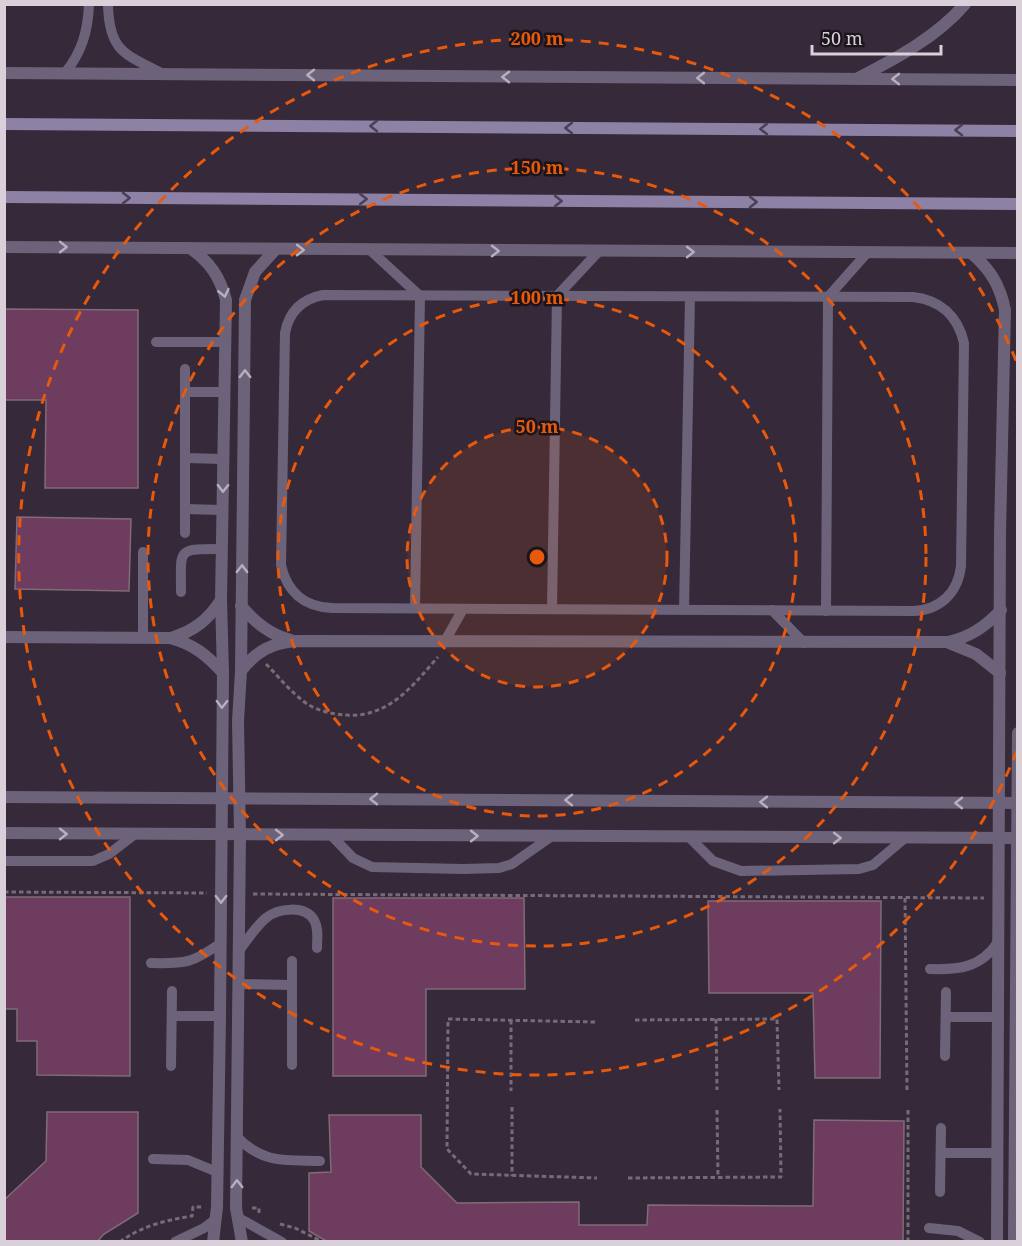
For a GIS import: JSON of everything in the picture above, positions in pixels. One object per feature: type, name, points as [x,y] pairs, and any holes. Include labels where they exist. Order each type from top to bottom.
[{"type":"main road","points":[[4,124],[1017,131]]},
{"type":"main road","points":[[4,197],[1017,204]]},
{"type":"street","points":[[856,79],[912,47],[965,4]]},
{"type":"street","points":[[4,74],[1017,80]]},
{"type":"street","points":[[4,247],[1017,253]]},
{"type":"street","points":[[190,248],[214,270],[222,284],[226,300],[221,600],[223,673],[220,1016],[217,1213],[213,1242]]},
{"type":"street","points":[[242,1242],[237,1217],[240,835],[238,721],[241,671],[245,300],[255,272],[275,249]]},
{"type":"street","points":[[971,253],[995,277],[1002,293],[1005,309],[1000,522],[997,1242]]},
{"type":"street","points":[[170,638],[200,625],[212,614],[221,600]]},
{"type":"street","points":[[241,606],[260,626],[272,633],[298,641]]},
{"type":"street","points":[[241,671],[257,654],[276,644],[298,641],[948,642],[963,639],[978,632],[1001,610]]},
{"type":"street","points":[[4,637],[170,638],[199,649],[223,673]]},
{"type":"street","points":[[948,642],[976,654],[1000,673]]},
{"type":"street","points":[[1015,1233],[1017,733]]},
{"type":"street","points":[[4,797],[1017,803]]},
{"type":"street","points":[[4,833],[1017,838]]},
{"type":"lane","points":[[65,74],[83,45],[89,4]]},
{"type":"lane","points":[[108,4],[111,33],[121,49],[128,56],[164,74]]},
{"type":"lane","points":[[370,250],[420,296],[415,608]]},
{"type":"lane","points":[[552,609],[557,296],[599,251]]},
{"type":"lane","points":[[826,611],[828,297],[867,253]]},
{"type":"lane","points":[[557,296],[912,297],[933,302],[950,313],[957,322],[964,343],[961,566],[957,585],[945,600],[922,611],[321,608],[302,600],[288,585],[281,565],[285,333],[295,310],[315,297],[557,296]]},
{"type":"lane","points":[[684,610],[690,297]]},
{"type":"lane","points":[[156,342],[225,342]]},
{"type":"lane","points":[[185,369],[185,533]]},
{"type":"lane","points":[[185,393],[225,392]]},
{"type":"lane","points":[[185,458],[223,459]]},
{"type":"lane","points":[[185,508],[222,510]]},
{"type":"lane","points":[[181,592],[181,560],[185,553],[191,549],[222,549]]},
{"type":"lane","points":[[143,552],[143,638]]},
{"type":"lane","points":[[448,641],[463,609]]},
{"type":"lane","points":[[772,610],[804,643]]},
{"type":"lane","points":[[4,861],[93,861],[109,854],[135,834]]},
{"type":"lane","points":[[332,836],[353,858],[372,867],[463,869],[500,868],[512,864],[552,836]]},
{"type":"lane","points":[[689,837],[713,861],[741,871],[859,869],[873,865],[905,838]]},
{"type":"lane","points":[[239,951],[264,919],[276,912],[290,910],[307,913],[314,920],[317,930],[317,948]]},
{"type":"lane","points":[[930,969],[955,970],[971,966],[986,956],[998,942]]},
{"type":"lane","points":[[151,963],[188,962],[203,956],[221,943]]},
{"type":"lane","points":[[292,961],[292,1065]]},
{"type":"lane","points":[[238,984],[292,985]]},
{"type":"lane","points":[[171,1066],[172,991]]},
{"type":"lane","points":[[945,1056],[946,992]]},
{"type":"lane","points":[[172,1016],[220,1016]]},
{"type":"lane","points":[[946,1017],[998,1017]]},
{"type":"lane","points":[[940,1192],[941,1128]]},
{"type":"lane","points":[[237,1137],[253,1151],[273,1160],[320,1161]]},
{"type":"lane","points":[[941,1153],[997,1153]]},
{"type":"lane","points":[[153,1159],[188,1160],[217,1172]]},
{"type":"lane","points":[[175,1242],[204,1228],[217,1213]]},
{"type":"lane","points":[[237,1217],[282,1242]]},
{"type":"lane","points":[[929,1228],[958,1231],[980,1242]]},
{"type":"path","points":[[257,654],[302,700],[328,713],[357,715],[382,709],[403,696],[448,641]]},
{"type":"path","points":[[4,892],[221,893]]},
{"type":"path","points":[[239,894],[998,898]]},
{"type":"path","points":[[905,898],[907,1090]]},
{"type":"path","points":[[595,1022],[448,1019],[447,1149],[471,1174],[597,1178]]},
{"type":"path","points":[[716,1019],[717,1090]]},
{"type":"path","points":[[635,1020],[777,1019],[779,1090]]},
{"type":"path","points":[[511,1020],[512,1090]]},
{"type":"path","points":[[512,1107],[512,1176]]},
{"type":"path","points":[[717,1110],[718,1177]]},
{"type":"path","points":[[628,1178],[781,1177],[780,1110]]},
{"type":"path","points":[[908,1110],[908,1242]]},
{"type":"path","points":[[120,1242],[146,1227],[192,1216],[193,1207],[217,1213]]},
{"type":"building","points":[[4,309],[138,310],[138,488],[45,488],[46,400],[4,400]]},
{"type":"building","points":[[17,517],[131,519],[129,591],[15,589]]},
{"type":"building","points":[[4,897],[130,897],[130,1076],[37,1075],[37,1041],[17,1041],[17,1009],[4,1009]]},
{"type":"building","points":[[333,898],[524,898],[525,989],[426,989],[426,1076],[333,1076]]},
{"type":"building","points":[[708,901],[881,901],[880,1078],[815,1078],[813,993],[709,993]]},
{"type":"building","points":[[47,1112],[138,1112],[138,1213],[104,1234],[97,1242],[4,1242],[4,1200],[46,1161]]},
{"type":"building","points":[[329,1115],[421,1115],[421,1167],[457,1203],[579,1202],[579,1225],[647,1225],[648,1205],[813,1206],[814,1120],[904,1121],[903,1242],[328,1242],[309,1231],[309,1173],[331,1172]]}]
